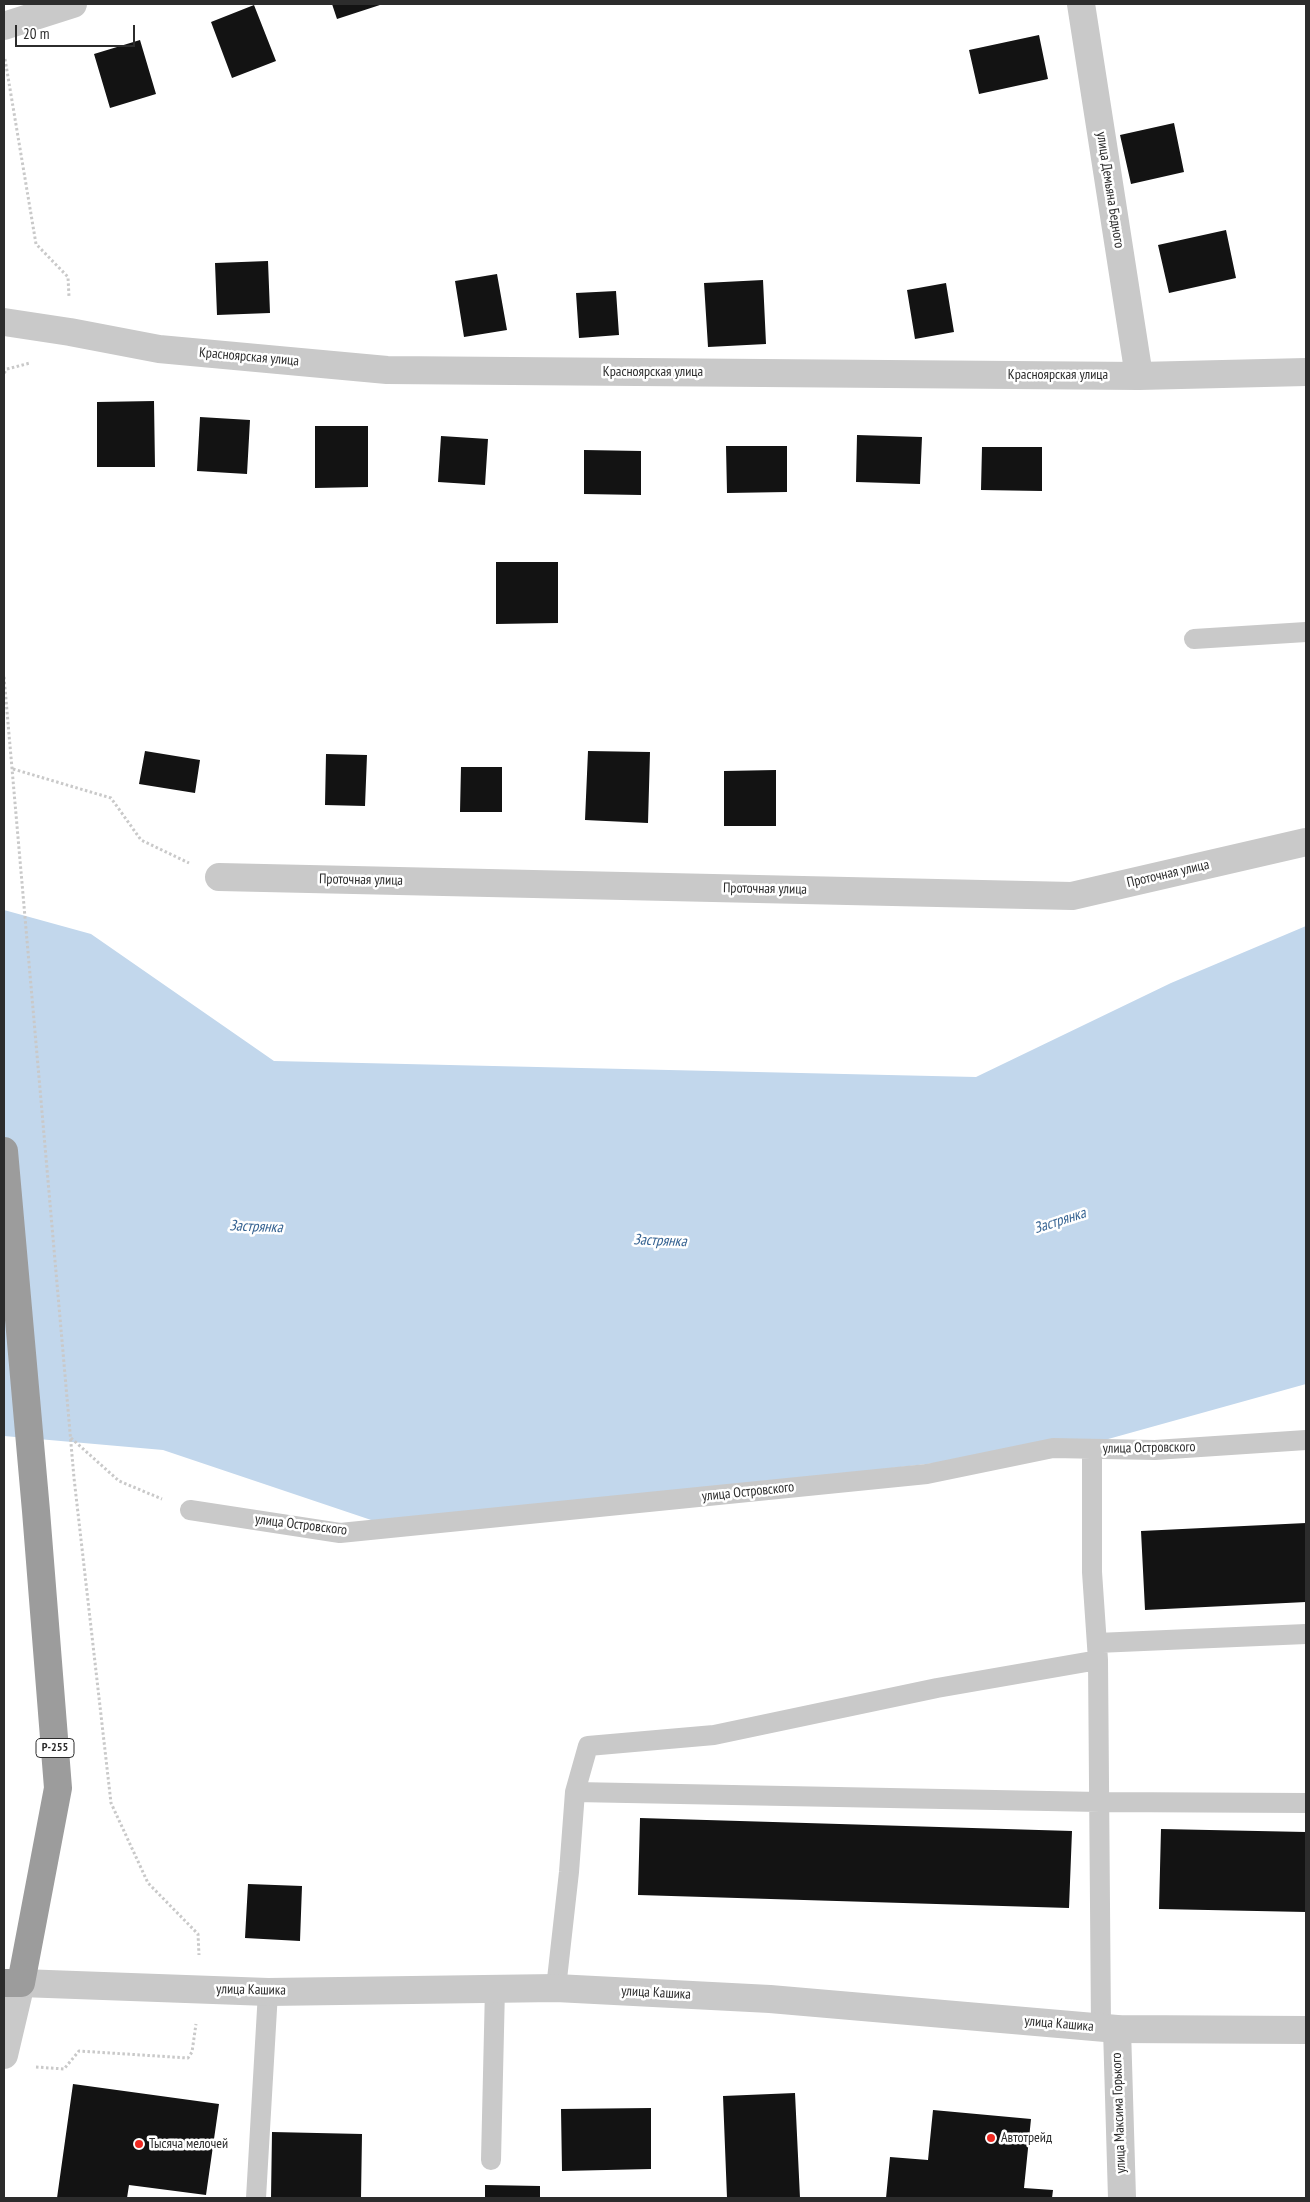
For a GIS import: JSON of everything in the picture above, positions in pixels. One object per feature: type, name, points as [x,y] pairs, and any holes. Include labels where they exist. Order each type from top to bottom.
[{"type":"highway","name":"Р-255","points":[[4,1151],[58,1788],[12,1983]]},
{"type":"street","points":[[4,26],[73,4]]},
{"type":"street","name":"улица Демьяна Бедного","points":[[1081,4],[1139,376]]},
{"type":"street","name":"Красноярская улица","points":[[4,322],[160,349],[387,370],[1139,376],[1306,372]]},
{"type":"street","name":"Проточная улица","points":[[218,877],[1072,896],[1306,842]]},
{"type":"street","points":[[4,2055],[12,1983]]},
{"type":"street","name":"улица Кашика","points":[[12,1983],[268,1992],[556,1988],[770,1999],[1109,2028],[1306,2030]]},
{"type":"street","name":"улица Максима Горького","points":[[1109,2028],[1122,2198]]},
{"type":"lane","points":[[1194,639],[1306,632]]},
{"type":"lane","name":"улица Островского","points":[[190,1510],[340,1533],[927,1474],[1053,1448],[1154,1450],[1306,1440]]},
{"type":"lane","points":[[1092,1449],[1092,1572],[1098,1652],[1100,1802],[1109,2028]]},
{"type":"lane","points":[[556,1988],[569,1872],[575,1792],[588,1746],[714,1735],[1098,1652],[1306,1634]]},
{"type":"lane","points":[[575,1792],[1100,1802],[1306,1803]]},
{"type":"lane","points":[[491,2160],[495,1988]]},
{"type":"lane","points":[[256,2198],[268,1992]]},
{"type":"path","points":[[4,50],[36,244],[68,277],[70,332]]},
{"type":"path","points":[[4,373],[7,369],[32,362]]},
{"type":"path","points":[[4,677],[74,1478],[111,1803],[148,1883],[198,1934],[200,1989],[192,2052],[188,2058],[79,2051],[64,2069],[30,2066]]},
{"type":"path","points":[[13,769],[111,798],[141,840],[218,877]]},
{"type":"path","points":[[71,1437],[119,1481],[190,1510]]},
{"type":"water","name":"Застрянка","points":[[4,910],[91,934],[274,1061],[976,1077],[1171,983],[1306,926],[1306,1384],[1083,1446],[389,1526],[163,1450],[4,1436]]},
{"type":"building","points":[[332,4],[383,4],[337,19]]},
{"type":"building","points":[[254,5],[276,61],[232,78],[211,22]]},
{"type":"building","points":[[1039,35],[1048,79],[979,94],[969,50]]},
{"type":"building","points":[[140,40],[156,94],[110,108],[94,54]]},
{"type":"building","points":[[1174,123],[1184,172],[1131,184],[1120,135]]},
{"type":"building","points":[[1226,230],[1236,278],[1169,293],[1158,245]]},
{"type":"building","points":[[268,261],[270,313],[217,315],[215,263]]},
{"type":"building","points":[[497,274],[507,330],[464,337],[455,281]]},
{"type":"building","points":[[763,280],[766,344],[708,347],[704,283]]},
{"type":"building","points":[[946,283],[954,332],[915,339],[907,290]]},
{"type":"building","points":[[616,291],[619,335],[579,338],[576,293]]},
{"type":"building","points":[[154,401],[155,467],[97,467],[97,402]]},
{"type":"building","points":[[200,417],[250,420],[247,474],[197,471]]},
{"type":"building","points":[[315,426],[368,426],[368,487],[315,488]]},
{"type":"building","points":[[857,435],[922,437],[920,484],[856,482]]},
{"type":"building","points":[[441,436],[488,439],[485,485],[438,482]]},
{"type":"building","points":[[726,446],[787,446],[787,492],[727,493]]},
{"type":"building","points":[[982,447],[1042,447],[1042,491],[981,490]]},
{"type":"building","points":[[584,450],[641,451],[641,495],[584,494]]},
{"type":"building","points":[[496,562],[558,562],[558,623],[496,624]]},
{"type":"building","points":[[145,751],[200,760],[195,793],[139,784]]},
{"type":"building","points":[[588,751],[650,752],[648,823],[585,820]]},
{"type":"building","points":[[326,754],[367,755],[365,806],[325,805]]},
{"type":"building","points":[[461,767],[502,767],[502,812],[460,812]]},
{"type":"building","points":[[776,770],[776,826],[724,826],[724,771]]},
{"type":"building","points":[[1306,1523],[1306,1602],[1145,1610],[1141,1531]]},
{"type":"building","points":[[640,1818],[1072,1831],[1069,1908],[638,1895]]},
{"type":"building","points":[[1161,1829],[1306,1832],[1306,1912],[1159,1909]]},
{"type":"building","points":[[248,1884],[302,1886],[300,1941],[245,1938]]},
{"type":"building","name":"Тысяча мелочей","points":[[73,2084],[219,2104],[206,2195],[129,2185],[127,2198],[57,2198]]},
{"type":"building","points":[[795,2093],[800,2198],[727,2198],[723,2096]]},
{"type":"building","points":[[651,2108],[651,2169],[562,2171],[561,2109]]},
{"type":"building","points":[[933,2110],[1031,2119],[1024,2188],[1053,2190],[1052,2198],[886,2198],[890,2157],[928,2160]]},
{"type":"building","points":[[272,2132],[362,2134],[361,2198],[271,2198]]},
{"type":"building","points":[[485,2185],[540,2186],[540,2198],[485,2198]]},
{"type":"place","name":"Автотрейд","points":[[991,2138]]},
{"type":"place","name":"Тысяча мелочей","points":[[139,2144]]}]
